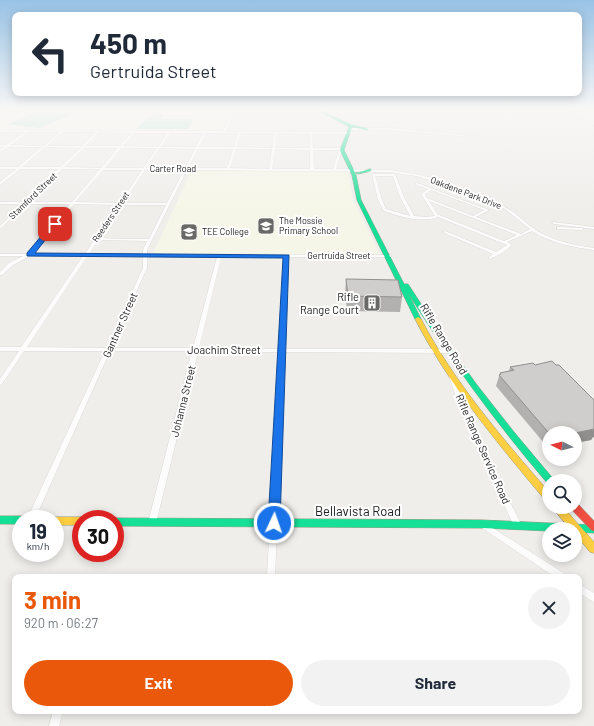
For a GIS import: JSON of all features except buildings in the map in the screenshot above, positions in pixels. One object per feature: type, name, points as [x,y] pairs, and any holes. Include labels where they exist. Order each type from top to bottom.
[{"type":"main road","points":[[342,150],[344,144]]},
{"type":"main road","name":"Rifle Range Road","points":[[342,150],[353,170],[361,200],[421,325],[436,351],[490,428],[542,490]]},
{"type":"main road","points":[[353,170],[370,170]]},
{"type":"main road","name":"Rifle Range Road","points":[[388,256],[428,322],[448,351],[488,406],[522,449],[545,474]]},
{"type":"main road","points":[[563,514],[571,522]]},
{"type":"main road","points":[[581,514],[594,528]]},
{"type":"main road","points":[[0,520],[12,520]]},
{"type":"main road","name":"Bellavista Road","points":[[124,522],[482,524],[542,527]]},
{"type":"main road","name":"Bellavista Road","points":[[582,528],[594,528]]},
{"type":"main road","points":[[582,535],[594,549]]},
{"type":"street","points":[[0,151],[10,144]]},
{"type":"street","points":[[0,184],[49,144]]},
{"type":"street","name":"Stamford Street","points":[[0,228],[86,144]]},
{"type":"street","points":[[0,274],[11,264],[29,255],[123,144]]},
{"type":"street","name":"Reeders Street","points":[[0,383],[161,144]]},
{"type":"street","name":"Gantner Street","points":[[35,510],[145,268],[144,256],[150,240],[199,144]]},
{"type":"street","points":[[228,169],[236,144]]},
{"type":"street","points":[[270,169],[274,144]]},
{"type":"street","points":[[312,144],[312,170]]},
{"type":"street","points":[[0,146],[312,148],[342,150],[334,170]]},
{"type":"street","name":"Carter Road","points":[[0,168],[353,170]]},
{"type":"street","name":"Oakdene Park Drive","points":[[353,170],[403,172]]},
{"type":"street","name":"Oakdene Park Drive","points":[[370,170],[403,172],[416,175],[498,204],[512,212],[532,228],[561,240],[594,248]]},
{"type":"street","points":[[413,217],[402,197],[394,175],[373,175],[380,200],[385,210],[413,217],[429,219],[438,216]]},
{"type":"street","points":[[417,184],[486,210],[473,217]]},
{"type":"street","points":[[431,189],[423,194],[435,214],[506,242],[510,246],[490,258]]},
{"type":"street","points":[[426,199],[516,235],[521,235],[532,228]]},
{"type":"street","points":[[0,203],[168,204]]},
{"type":"street","points":[[494,225],[500,222]]},
{"type":"street","points":[[554,223],[580,227],[586,234]]},
{"type":"street","points":[[558,228],[593,227],[594,231]]},
{"type":"street","points":[[506,242],[516,235],[532,228]]},
{"type":"street","points":[[444,232],[497,254]]},
{"type":"street","points":[[96,239],[150,240]]},
{"type":"street","name":"Gertruida Street","points":[[0,255],[388,256]]},
{"type":"street","name":"Johanna Street","points":[[152,523],[219,256]]},
{"type":"street","points":[[271,574],[286,256]]},
{"type":"street","name":"Joachim Street","points":[[0,349],[448,351]]},
{"type":"street","name":"Rifle Range Service Road","points":[[451,372],[456,391],[470,424],[518,526]]},
{"type":"street","points":[[482,524],[557,574]]},
{"type":"street","points":[[582,590],[594,598]]},
{"type":"street","points":[[54,726],[57,714]]},
{"type":"shaded area","name":"The Mossie Primary School","points":[[192,170],[348,172],[353,199],[380,255],[153,253]]},
{"type":"traffic: fast","points":[[344,144],[342,150],[354,175],[359,200],[418,319]]},
{"type":"traffic: fast","points":[[358,173],[370,170]]},
{"type":"traffic: fast","points":[[406,285],[439,337],[474,386],[545,474]]},
{"type":"traffic: fast","points":[[0,520],[12,520]]},
{"type":"traffic: fast","points":[[124,522],[482,524],[594,529]]},
{"type":"traffic: slow","points":[[418,319],[441,358],[467,395],[512,455],[542,490]]},
{"type":"traffic: slow","points":[[563,514],[594,549]]},
{"type":"traffic: slow","points":[[64,521],[72,521]]},
{"type":"traffic: jam","points":[[582,514],[594,527]]},
{"type":"place","name":"The Mossie Primary School","points":[[266,226]]},
{"type":"place","name":"TEE College","points":[[189,232]]},
{"type":"place","name":"Rifle Range Court","points":[[372,303]]},
{"type":"route","points":[[55,224],[29,255],[286,256],[274,523]]}]
